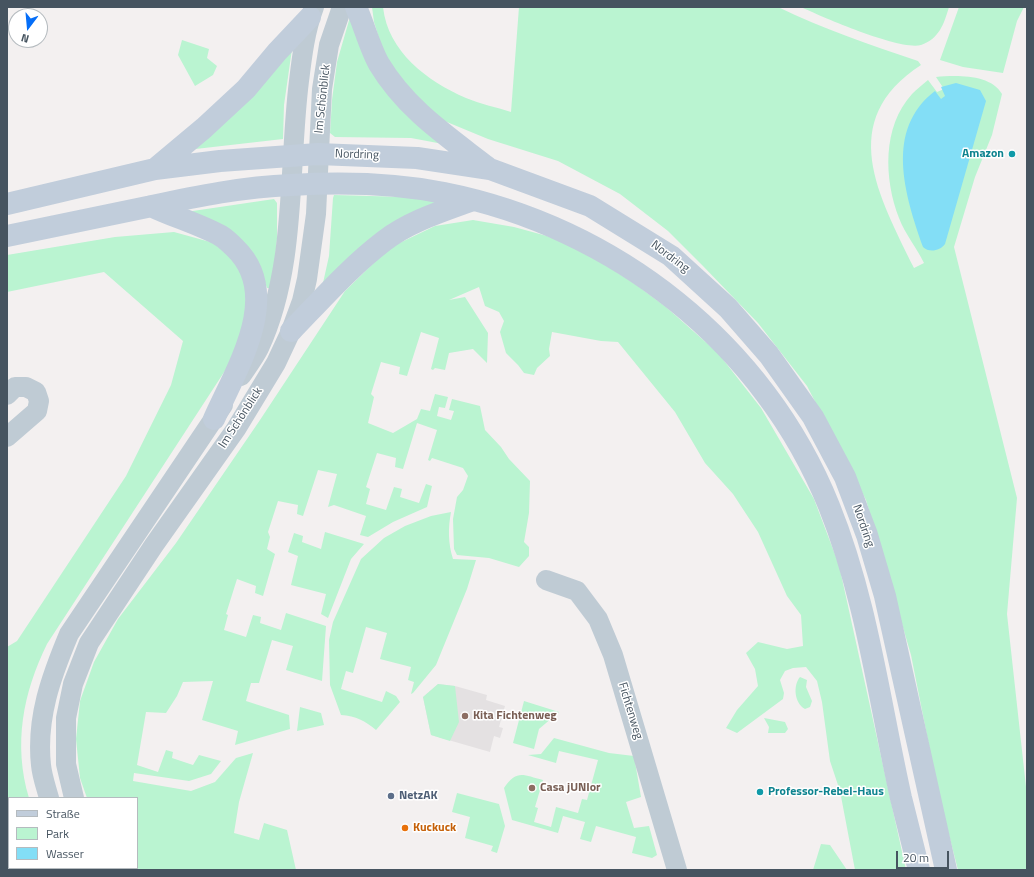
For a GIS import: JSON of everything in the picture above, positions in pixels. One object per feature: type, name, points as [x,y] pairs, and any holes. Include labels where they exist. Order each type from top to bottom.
[{"type":"street","name":"Im Schönblick","points":[[74,797],[66,764],[66,718],[74,684],[89,643],[154,545],[236,429],[276,363],[291,331],[307,279],[316,214],[322,89],[329,45],[342,7]]},
{"type":"street","points":[[356,7],[378,63],[404,99],[425,120],[490,169]]},
{"type":"street","name":"Im Schönblick","points":[[49,797],[41,765],[41,716],[52,673],[66,641],[214,418],[258,349],[269,323],[283,260],[291,185],[294,118],[304,47],[312,12]]},
{"type":"street","points":[[155,169],[204,128],[246,89],[312,12]]},
{"type":"street","name":"Nordring","points":[[7,204],[155,169],[220,161],[318,154],[417,158],[490,169],[590,206],[672,256],[728,308],[769,355],[798,394],[834,454],[867,535],[885,596],[946,870]]},
{"type":"street","name":"Nordring","points":[[7,236],[216,192],[291,185],[363,184],[408,187],[473,200],[553,226],[592,245],[641,274],[674,298],[726,347],[768,396],[812,468],[828,503],[857,589],[870,643],[901,798],[919,870]]},
{"type":"street","points":[[291,331],[345,275],[385,240],[422,220],[473,200]]},
{"type":"street","points":[[151,206],[222,236],[243,256],[255,279],[257,306],[250,338],[214,418]]},
{"type":"street","points":[[7,395],[15,387],[26,387],[36,392],[39,401],[37,411],[7,437]]},
{"type":"street","name":"Fichtenweg","points":[[546,580],[577,590],[598,619],[613,655],[677,870]]},
{"type":"shaded area","name":"Kita Fichtenweg","points":[[438,684],[455,686],[487,695],[486,700],[505,706],[499,727],[503,728],[500,738],[494,736],[490,752],[431,735],[423,697]]},
{"type":"green space","points":[[372,7],[383,7],[386,23],[393,38],[401,51],[424,74],[451,91],[466,98],[511,112],[519,7],[778,7],[830,30],[918,61],[921,65],[895,87],[879,110],[872,135],[872,160],[878,187],[888,214],[914,268],[924,263],[904,230],[890,187],[889,154],[895,122],[902,107],[912,94],[928,80],[937,92],[944,89],[936,77],[972,77],[982,79],[997,87],[1002,94],[992,135],[975,177],[954,247],[1017,498],[1007,614],[1027,796],[1027,870],[958,870],[939,796],[911,655],[866,500],[807,386],[758,323],[703,266],[668,231],[620,194],[558,161],[488,139],[442,120],[406,87],[384,54],[374,22]]},
{"type":"green space","points":[[801,7],[949,7],[943,25],[936,35],[921,45],[911,46],[861,32]]},
{"type":"green space","points":[[959,7],[1024,7],[1017,21],[1003,73],[963,67],[940,60]]},
{"type":"green space","points":[[350,17],[443,144],[411,138],[335,137],[330,133],[332,100],[337,62]]},
{"type":"green space","points":[[182,40],[209,49],[207,58],[217,66],[213,75],[195,86],[178,55]]},
{"type":"green space","points":[[292,49],[284,105],[283,139],[178,151]]},
{"type":"green space","points":[[334,195],[406,197],[439,202],[323,283],[329,256]]},
{"type":"green space","points":[[274,199],[277,203],[277,239],[272,288],[267,288],[258,262],[186,212]]},
{"type":"green space","points":[[473,220],[514,227],[547,236],[582,250],[635,284],[666,307],[718,353],[761,408],[814,499],[839,565],[906,870],[855,870],[840,791],[830,761],[822,702],[817,681],[806,667],[793,668],[785,671],[780,680],[784,693],[783,699],[737,733],[726,728],[737,710],[758,686],[755,669],[746,653],[758,642],[787,649],[803,646],[801,615],[787,596],[758,532],[733,494],[705,463],[675,412],[618,342],[601,341],[552,332],[549,349],[550,356],[537,368],[534,375],[524,373],[506,353],[500,332],[504,321],[499,312],[485,306],[479,287],[449,300],[465,297],[488,333],[487,363],[473,349],[449,353],[445,370],[435,368],[433,370],[431,369],[439,338],[421,332],[407,376],[399,374],[400,367],[381,362],[371,394],[374,397],[368,423],[393,433],[417,419],[421,409],[430,411],[435,394],[448,397],[445,408],[439,407],[437,416],[451,420],[454,411],[449,410],[452,399],[480,406],[485,430],[530,481],[529,513],[524,542],[529,547],[529,556],[519,567],[489,558],[457,555],[454,549],[453,519],[457,497],[463,490],[468,476],[463,468],[432,458],[430,461],[428,460],[437,430],[417,423],[403,469],[395,467],[396,458],[377,453],[366,487],[370,489],[366,504],[386,510],[394,487],[402,489],[400,497],[419,503],[426,484],[432,486],[427,507],[393,522],[368,537],[360,535],[366,516],[334,505],[328,507],[337,474],[318,470],[303,516],[297,514],[298,505],[278,501],[268,532],[270,537],[267,549],[275,554],[263,596],[255,593],[256,586],[237,579],[226,614],[228,615],[224,630],[246,637],[253,615],[261,617],[260,623],[281,630],[286,613],[326,626],[322,681],[286,670],[293,646],[272,640],[259,683],[251,683],[246,701],[289,715],[290,729],[235,745],[238,731],[202,720],[213,681],[183,682],[177,696],[166,713],[146,712],[137,765],[158,772],[166,750],[173,752],[172,758],[193,765],[199,755],[221,761],[211,774],[189,781],[134,773],[133,781],[191,791],[215,782],[236,758],[253,753],[239,802],[234,833],[259,840],[264,823],[287,830],[296,870],[117,870],[138,869],[138,797],[87,797],[80,778],[76,739],[80,701],[94,662],[118,619],[176,543],[260,420],[345,291],[389,248],[435,226]]},
{"type":"green space","points":[[174,232],[214,243],[234,260],[246,284],[249,310],[230,363],[47,644],[32,681],[23,719],[21,738],[24,778],[29,797],[8,797],[8,869],[65,870],[7,870],[7,647],[17,641],[126,476],[171,385],[183,341],[104,272],[7,292],[7,255],[115,237]]},
{"type":"green space","points":[[451,512],[449,536],[453,559],[476,560],[467,589],[436,665],[411,694],[414,682],[408,680],[411,667],[380,659],[387,633],[366,627],[353,673],[346,671],[341,689],[382,702],[386,691],[396,696],[400,702],[376,730],[368,724],[351,716],[341,715],[330,685],[329,640],[333,622],[361,559],[384,538],[405,526],[431,516]]},
{"type":"green space","points":[[325,532],[364,544],[351,559],[328,618],[321,614],[326,594],[291,585],[298,556],[288,552],[294,533],[303,536],[302,542],[321,549]]},
{"type":"green space","points":[[800,677],[807,680],[806,687],[812,701],[810,707],[805,709],[799,703],[796,694],[796,685]]},
{"type":"green space","points":[[438,684],[455,686],[459,722],[450,741],[431,735],[423,697]]},
{"type":"green space","points":[[524,701],[559,712],[539,729],[534,749],[513,743]]},
{"type":"green space","points":[[300,707],[321,713],[324,725],[297,731]]},
{"type":"green space","points":[[764,718],[785,722],[788,729],[785,733],[768,733],[769,727]]},
{"type":"green space","points":[[554,738],[609,753],[634,756],[641,797],[626,802],[634,828],[649,826],[657,855],[652,858],[632,853],[636,837],[596,826],[591,842],[580,839],[585,822],[563,816],[558,833],[512,820],[504,788],[513,778],[517,776],[525,775],[543,780],[535,807],[538,808],[534,822],[551,827],[556,807],[578,813],[582,799],[587,800],[598,760],[559,751],[556,763],[528,755],[541,754]]},
{"type":"green space","points":[[457,793],[499,804],[505,826],[497,853],[491,851],[493,846],[465,838],[470,817],[452,812]]},
{"type":"green space","points":[[821,844],[830,845],[847,870],[813,870]]},
{"type":"water","points":[[956,83],[980,90],[986,101],[945,244],[940,248],[931,251],[923,247],[910,206],[905,185],[903,164],[904,144],[909,125],[919,107],[935,91],[941,99],[945,96],[941,87]]},
{"type":"place","name":"Amazon","points":[[1012,154]]},
{"type":"place","name":"Kita Fichtenweg","points":[[465,716]]},
{"type":"place","name":"Casa jUNIor","points":[[532,788]]},
{"type":"place","name":"Professor-Rebel-Haus","points":[[760,792]]},
{"type":"place","name":"NetzAK","points":[[391,796]]},
{"type":"place","name":"Kuckuck","points":[[405,828]]}]
